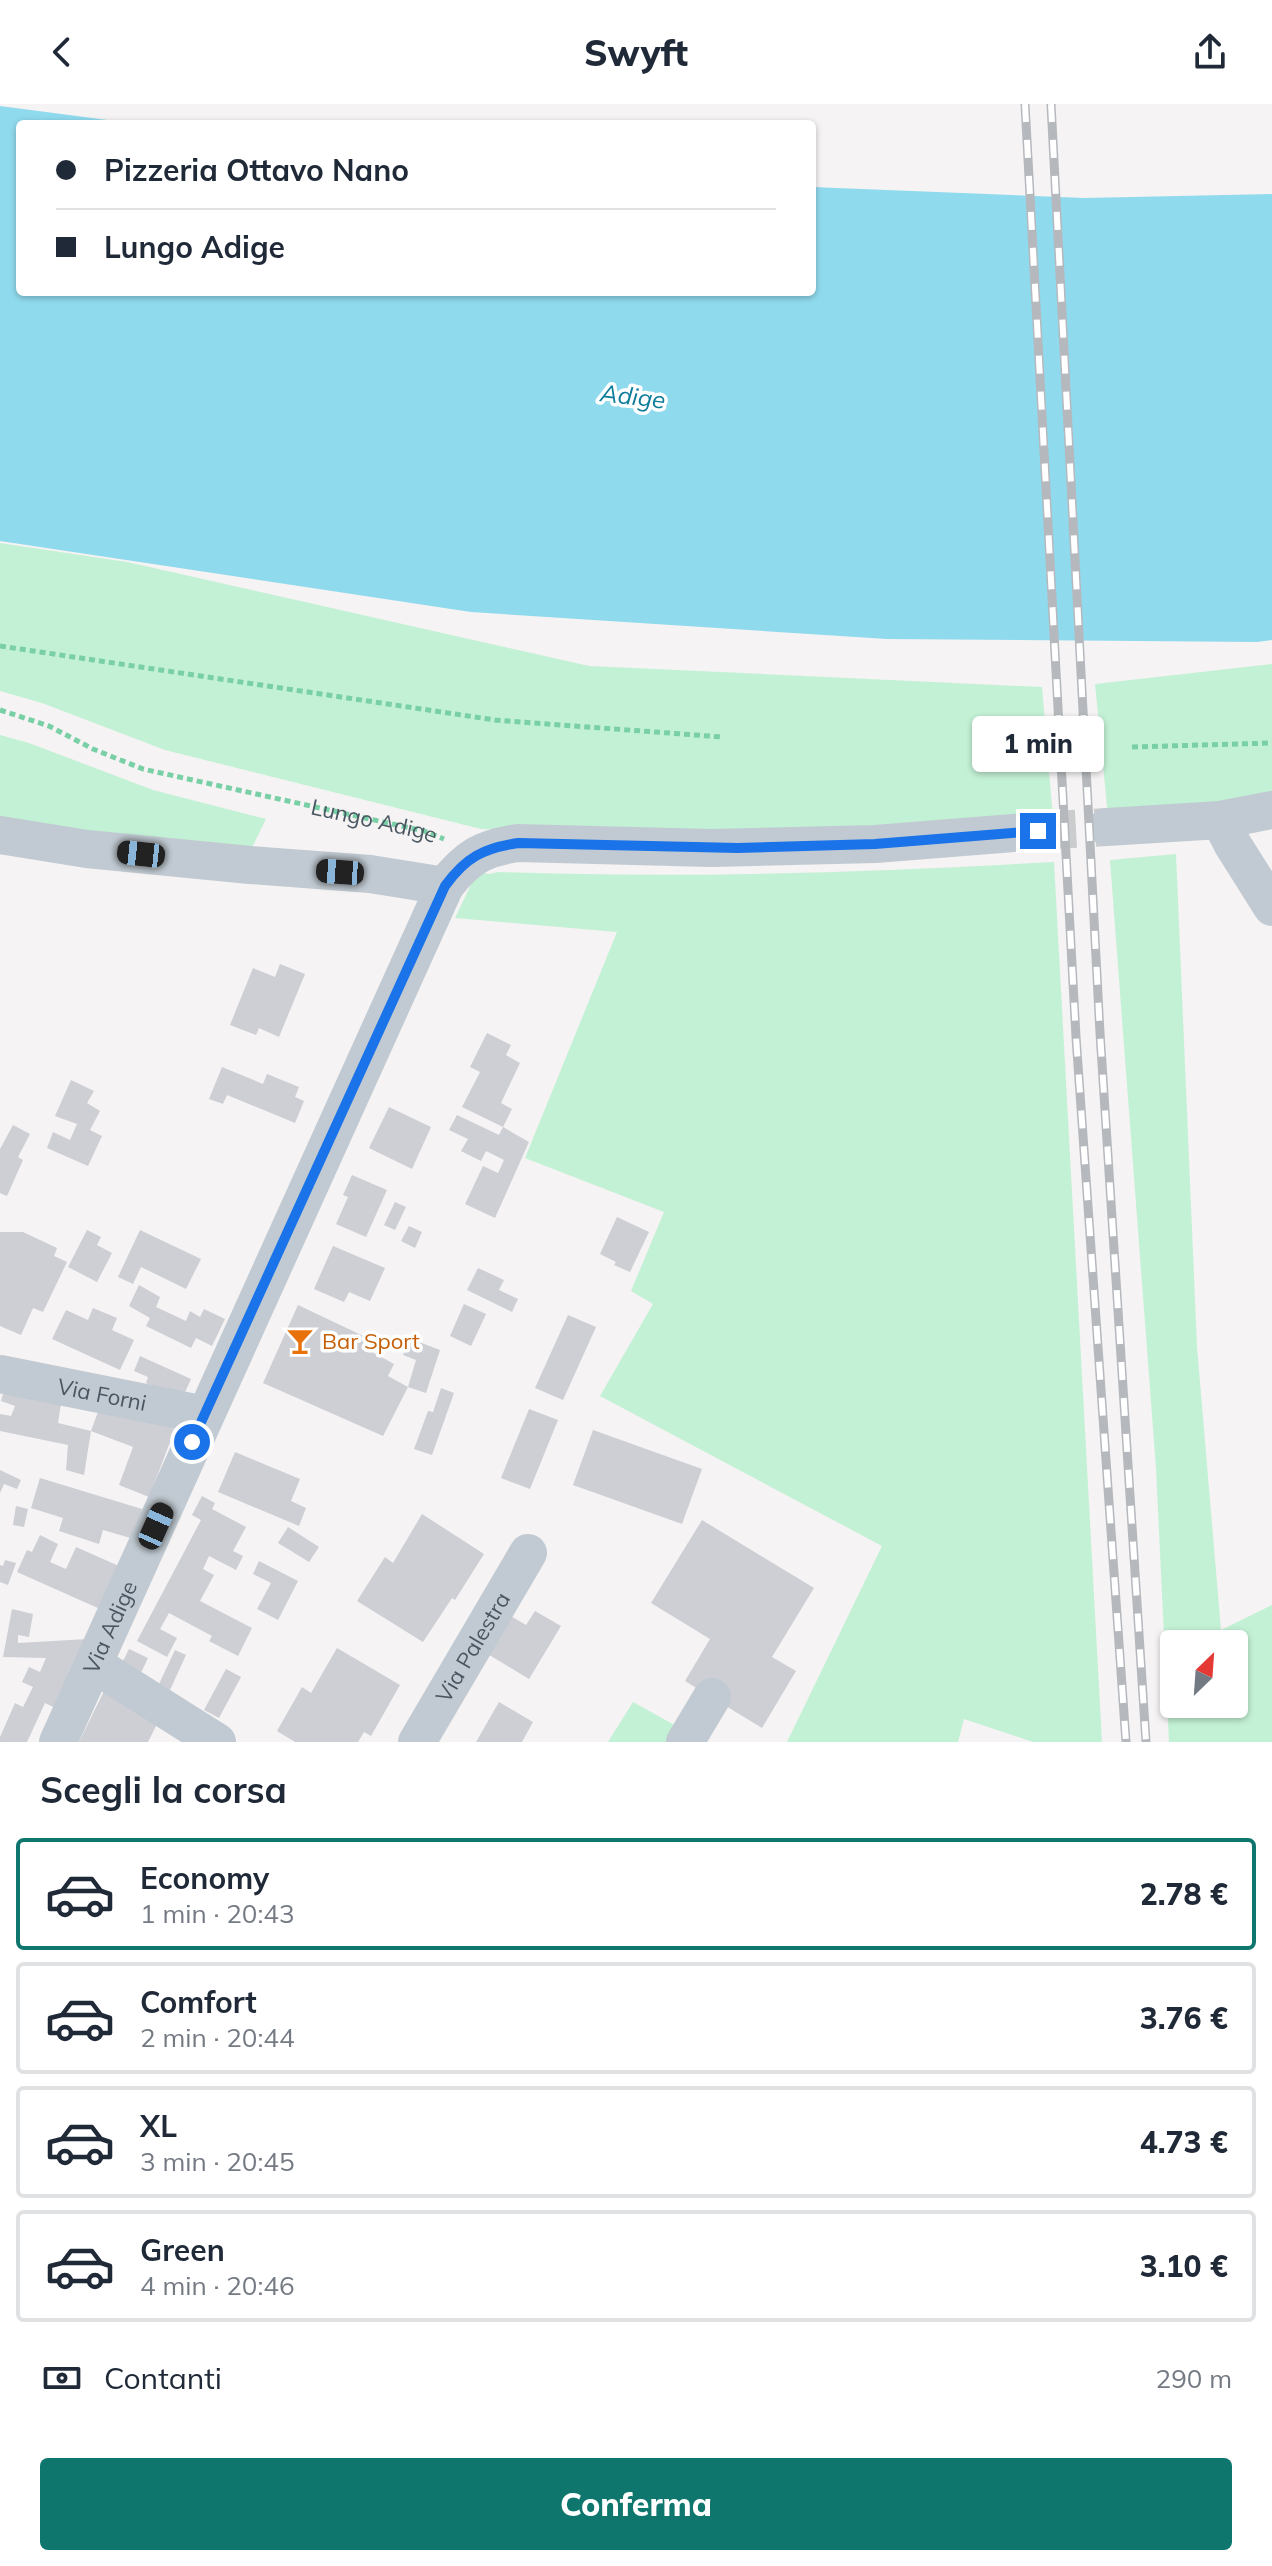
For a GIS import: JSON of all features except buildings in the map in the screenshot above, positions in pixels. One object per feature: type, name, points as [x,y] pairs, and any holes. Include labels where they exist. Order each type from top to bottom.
[{"type":"street","points":[[1107,827],[1220,820],[1272,810]]},
{"type":"street","points":[[1220,820],[1272,907]]},
{"type":"street","points":[[0,835],[102,850],[250,865],[370,874],[457,874],[491,847],[518,843],[756,847],[875,844],[1038,831]]},
{"type":"street","name":"Via Adige","points":[[58,1742],[205,1415],[457,874]]},
{"type":"street","name":"Via Forni","points":[[0,1374],[205,1415]]},
{"type":"street","name":"Via Palestra","points":[[417,1742],[528,1553]]},
{"type":"street","points":[[95,1665],[217,1742]]},
{"type":"street","points":[[685,1742],[712,1697]]},
{"type":"path","points":[[0,646],[495,720],[722,737]]},
{"type":"path","name":"Lungo Adige","points":[[0,710],[49,726],[93,749],[143,769],[424,831],[444,839],[457,874]]},
{"type":"path","points":[[1132,747],[1272,743]]},
{"type":"green space","points":[[0,543],[127,562],[589,666],[1042,687],[1053,819],[875,830],[563,832],[481,829],[165,750],[42,703],[0,691]]},
{"type":"green space","points":[[1272,664],[1272,797],[1108,816],[1095,684]]},
{"type":"green space","points":[[0,735],[153,790],[266,819],[242,868],[0,836]]},
{"type":"green space","points":[[1176,854],[1197,1347],[1221,1630],[1164,1630],[1156,1468],[1110,860]]},
{"type":"green space","points":[[1054,862],[1102,1742],[1033,1742],[964,1719],[958,1742],[787,1742],[882,1546],[600,1396],[653,1304],[631,1291],[664,1212],[525,1158],[617,932],[455,918],[477,872],[637,875],[776,873]]},
{"type":"green space","points":[[1272,1605],[1272,1742],[1169,1742],[1168,1718],[1248,1718],[1248,1630],[1221,1630]]},
{"type":"green space","points":[[633,1702],[705,1742],[608,1742]]},
{"type":"water","name":"Adige","points":[[0,106],[107,120],[16,120],[16,296],[816,296],[816,187],[1084,198],[1272,194],[1272,640],[887,639],[471,612],[0,541]]},
{"type":"tunnel","points":[[1038,831],[1107,827]]},
{"type":"railway","points":[[1025,104],[1076,1037],[1126,1742]]},
{"type":"railway","points":[[1051,104],[1100,1033],[1146,1742]]},
{"type":"place","name":"Bar Sport","points":[[300,1341]]},
{"type":"route","points":[[192,1442],[445,886],[468,861],[491,847],[518,843],[738,848],[875,844],[1038,831]]}]
